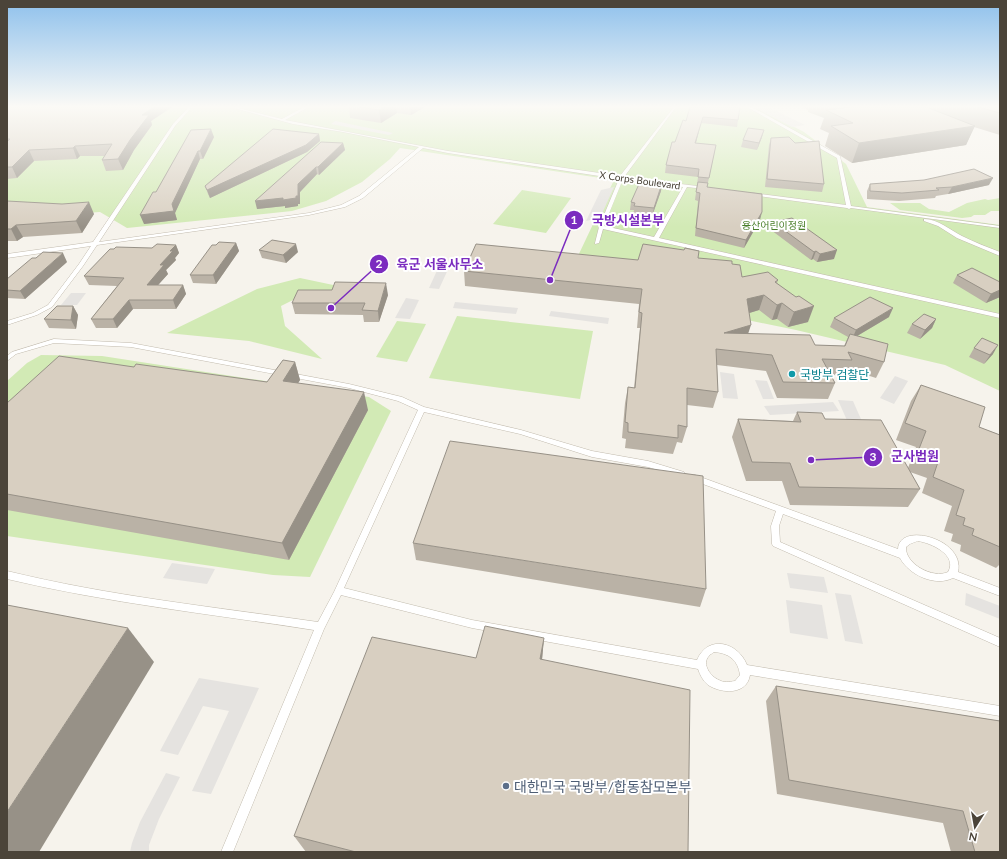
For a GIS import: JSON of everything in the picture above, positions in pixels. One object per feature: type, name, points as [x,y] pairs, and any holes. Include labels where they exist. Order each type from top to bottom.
[{"type":"lane","points":[[7,323],[35,314],[50,306],[81,265],[160,147]]},
{"type":"lane","points":[[7,256],[309,214],[339,207],[367,194],[422,147]]},
{"type":"lane","name":"X Corps Boulevard","points":[[422,147],[621,178],[707,188]]},
{"type":"lane","points":[[597,243],[601,227],[621,178],[644,147]]},
{"type":"lane","points":[[822,147],[839,157],[849,208]]},
{"type":"lane","points":[[656,239],[685,186]]},
{"type":"lane","points":[[747,193],[849,208],[1000,227]]},
{"type":"lane","points":[[914,215],[940,225],[959,237],[1000,254]]},
{"type":"lane","points":[[601,227],[1000,316]]},
{"type":"lane","points":[[7,359],[14,352],[54,341],[131,345],[349,386],[400,399],[422,409],[521,432],[592,454],[648,464],[696,478],[903,555]]},
{"type":"lane","points":[[227,852],[320,627],[339,591],[422,409]]},
{"type":"lane","points":[[781,509],[775,526],[776,544],[1000,643]]},
{"type":"lane","points":[[910,538],[926,539],[943,547],[954,561],[955,567],[952,574],[949,577],[942,578],[924,575],[909,565],[903,555],[902,546],[905,541],[910,538]]},
{"type":"lane","points":[[952,574],[1000,592]]},
{"type":"lane","points":[[7,575],[38,583],[162,606],[264,618],[320,627]]},
{"type":"lane","points":[[339,591],[472,624],[702,664]]},
{"type":"lane","points":[[720,648],[726,649],[738,657],[744,669],[745,676],[738,685],[732,688],[724,688],[710,681],[704,675],[702,664],[703,655],[708,650],[720,648]]},
{"type":"lane","points":[[744,669],[1000,711]]},
{"type":"green space","name":"용산어린이정원","points":[[7,147],[824,147],[846,164],[867,207],[1000,225],[1000,391],[945,365],[796,330],[699,310],[577,258],[614,180],[400,148],[390,159],[362,182],[326,201],[292,211],[127,228],[100,212],[56,215],[7,209]]},
{"type":"green space","points":[[522,190],[571,198],[546,233],[493,224]]},
{"type":"green space","points":[[1000,198],[1000,211],[991,211],[985,215],[974,215],[971,217],[962,218],[900,210],[890,203],[920,203],[929,209],[949,212],[967,203],[985,199]]},
{"type":"green space","points":[[300,278],[338,286],[328,298],[299,297],[281,306],[285,326],[322,359],[249,341],[167,333],[257,289]]},
{"type":"green space","points":[[457,316],[593,331],[580,399],[429,378]]},
{"type":"green space","points":[[397,321],[426,324],[407,362],[376,357]]},
{"type":"green space","points":[[41,355],[102,356],[369,397],[391,411],[310,577],[273,575],[7,536],[7,381],[27,363]]},
{"type":"shaded area","points":[[614,187],[600,218],[586,221],[601,190]]},
{"type":"shaded area","points":[[441,262],[451,263],[439,289],[429,288]]},
{"type":"shaded area","points":[[71,293],[86,293],[77,305],[61,305]]},
{"type":"shaded area","points":[[406,298],[419,300],[410,319],[395,318]]},
{"type":"shaded area","points":[[455,302],[518,308],[516,314],[453,308]]},
{"type":"shaded area","points":[[551,311],[609,318],[608,324],[549,316]]},
{"type":"shaded area","points":[[720,372],[734,374],[738,399],[723,398]]},
{"type":"shaded area","points":[[895,376],[908,381],[894,404],[880,398]]},
{"type":"shaded area","points":[[755,380],[767,381],[774,399],[763,399]]},
{"type":"shaded area","points":[[838,400],[853,401],[864,426],[849,425]]},
{"type":"shaded area","points":[[833,402],[839,411],[770,415],[764,406]]},
{"type":"shaded area","points":[[172,563],[215,569],[207,584],[163,578]]},
{"type":"shaded area","points":[[787,573],[824,577],[828,593],[790,588]]},
{"type":"shaded area","points":[[835,593],[851,595],[863,644],[845,641]]},
{"type":"shaded area","points":[[966,593],[1000,606],[1000,619],[965,605]]},
{"type":"shaded area","points":[[786,600],[822,605],[828,639],[790,633]]},
{"type":"shaded area","points":[[199,678],[259,688],[211,794],[192,791],[229,711],[203,706],[178,755],[160,751]]},
{"type":"shaded area","points":[[166,773],[180,777],[159,819],[149,845],[149,852],[130,852],[140,822]]},
{"type":"building","points":[[7,147],[74,147],[29,150],[12,167],[7,167]]},
{"type":"building","points":[[110,147],[126,147],[118,159],[102,160]]},
{"type":"building","points":[[181,147],[202,147],[200,151],[198,151],[172,204],[174,211],[140,215],[153,192],[156,192]]},
{"type":"building","points":[[251,147],[301,147],[207,190],[205,186]]},
{"type":"building","points":[[315,147],[339,147],[298,184],[298,196],[296,196],[296,198],[255,201]]},
{"type":"building","points":[[671,147],[716,147],[709,178],[698,177],[699,169],[666,165]]},
{"type":"building","points":[[770,147],[820,147],[824,184],[767,179]]},
{"type":"building","points":[[974,169],[993,178],[952,187],[936,188],[939,190],[902,193],[870,191],[870,184],[924,180]]},
{"type":"building","points":[[643,181],[662,183],[654,208],[634,206],[635,203],[631,202],[639,184]]},
{"type":"building","points":[[698,182],[708,183],[707,187],[762,194],[762,212],[746,240],[696,228],[700,193],[696,192]]},
{"type":"building","points":[[7,201],[62,204],[89,202],[76,221],[16,225],[11,229],[7,229]]},
{"type":"building","points":[[792,218],[837,250],[820,254],[816,251],[814,252],[773,222]]},
{"type":"building","points":[[272,240],[296,244],[283,255],[259,250]]},
{"type":"building","points":[[219,242],[236,243],[213,275],[190,275],[212,245],[216,245]]},
{"type":"building","points":[[157,244],[176,245],[170,251],[173,251],[160,265],[164,265],[147,285],[183,285],[173,300],[129,300],[113,319],[91,319],[124,278],[84,276],[110,249],[114,249],[116,247],[152,248]]},
{"type":"building","points":[[476,244],[638,260],[643,244],[684,250],[685,248],[699,251],[698,258],[732,261],[732,264],[740,265],[742,277],[768,272],[778,280],[775,282],[796,297],[799,296],[814,306],[794,312],[782,303],[777,305],[764,295],[747,299],[751,325],[724,333],[810,335],[815,345],[845,346],[850,334],[888,344],[884,362],[848,352],[852,360],[822,359],[835,383],[783,382],[772,355],[716,349],[718,392],[687,388],[687,427],[678,425],[678,438],[628,432],[628,423],[625,422],[628,387],[635,388],[642,313],[639,312],[642,289],[464,271]]},
{"type":"building","points":[[43,252],[63,253],[20,291],[7,290],[7,279],[32,258],[36,258]]},
{"type":"building","points":[[972,268],[1000,282],[1000,290],[991,294],[957,275]]},
{"type":"building","points":[[335,282],[386,283],[378,311],[362,310],[365,303],[292,303],[298,290],[332,290]]},
{"type":"building","points":[[870,297],[893,308],[856,330],[834,318]]},
{"type":"building","points":[[57,306],[73,306],[71,320],[44,319]]},
{"type":"building","points":[[924,314],[936,319],[925,330],[912,324]]},
{"type":"building","points":[[982,338],[998,345],[990,355],[974,348]]},
{"type":"building","points":[[59,356],[134,367],[136,364],[267,382],[283,360],[295,362],[283,381],[364,392],[282,543],[7,494],[7,403]]},
{"type":"building","points":[[921,385],[985,407],[979,427],[1000,435],[1000,547],[972,535],[974,529],[963,525],[965,518],[956,515],[964,490],[933,477],[938,462],[917,454],[926,431],[905,423]]},
{"type":"building","points":[[797,412],[822,413],[825,419],[881,420],[920,489],[799,487],[790,463],[752,462],[738,419],[801,422]]},
{"type":"building","points":[[450,441],[703,476],[706,589],[413,543]]},
{"type":"building","points":[[7,605],[128,628],[7,812]]},
{"type":"building","name":"대한민국 국방부/합동참모본부","points":[[485,626],[544,638],[540,659],[690,690],[688,852],[356,852],[294,836],[372,637],[476,658]]},
{"type":"building","points":[[776,686],[1000,721],[1000,852],[975,852],[963,811],[789,780]]},
{"type":"place","name":"국방시설본부","points":[[550,280]]},
{"type":"place","name":"육군 서울사무소","points":[[331,308]]},
{"type":"place","name":"국방부 검찰단","points":[[792,374]]},
{"type":"place","name":"군사법원","points":[[811,460]]},
{"type":"place","name":"대한민국 국방부/합동참모본부","points":[[506,786]]}]
